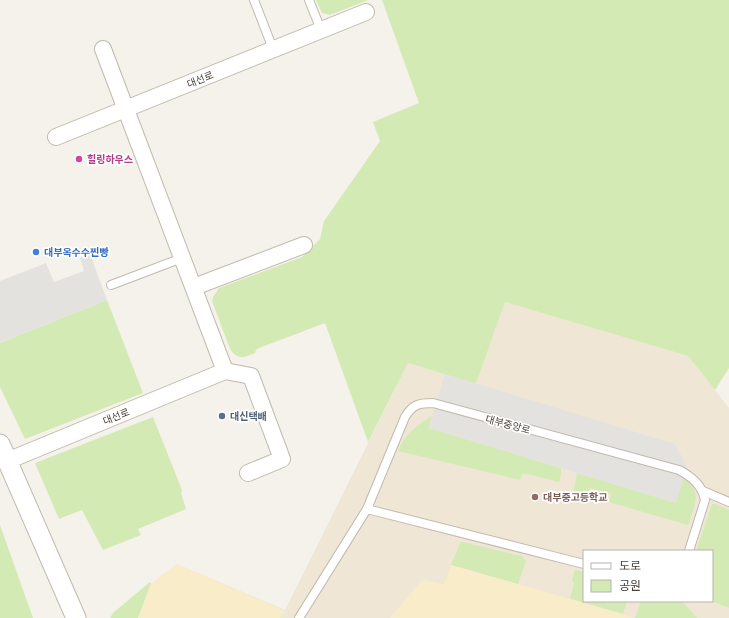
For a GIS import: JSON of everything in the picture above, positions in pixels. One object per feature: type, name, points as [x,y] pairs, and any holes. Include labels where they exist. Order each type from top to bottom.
[{"type":"street","name":"대선로","points":[[56,137],[366,12]]},
{"type":"street","points":[[104,49],[225,371],[251,376],[282,459],[248,473]]},
{"type":"street","points":[[194,287],[304,245]]},
{"type":"street","name":"대선로","points":[[76,618],[4,452],[225,371]]},
{"type":"lane","points":[[254,0],[273,49]]},
{"type":"lane","points":[[309,0],[320,30]]},
{"type":"lane","points":[[111,285],[182,258]]},
{"type":"lane","name":"대부중앙로","points":[[298,618],[367,509],[405,417],[416,405],[433,403],[679,470],[693,478],[703,491],[729,502]]},
{"type":"lane","points":[[688,550],[705,500],[703,491]]},
{"type":"lane","points":[[367,509],[583,564]]},
{"type":"shaded area","points":[[90,254],[107,300],[0,343],[0,281],[46,263],[54,282],[84,271],[80,258]]},
{"type":"shaded area","name":"대부중고등학교","points":[[505,302],[688,356],[729,408],[729,618],[138,618],[151,584],[177,564],[285,610],[408,363],[476,384]]},
{"type":"shaded area","points":[[445,374],[675,444],[687,467],[676,503],[429,428]]},
{"type":"green space","points":[[316,0],[368,0],[330,15],[322,13]]},
{"type":"green space","points":[[382,0],[729,0],[729,368],[715,390],[688,356],[505,302],[476,384],[408,363],[368,442],[325,323],[259,348],[255,353],[247,356],[241,357],[233,353],[230,349],[212,301],[219,288],[302,257],[320,239],[324,221],[380,141],[373,122],[419,103]]},
{"type":"green space","points":[[107,300],[143,393],[25,439],[0,387],[0,343]]},
{"type":"green space","points":[[432,416],[429,428],[561,468],[559,482],[523,473],[520,480],[398,451],[407,435]]},
{"type":"green space","points":[[153,417],[182,490],[181,493],[186,509],[138,529],[141,535],[103,550],[82,510],[59,519],[35,463]]},
{"type":"green space","points":[[577,473],[676,503],[683,478],[693,488],[696,499],[688,525],[609,502],[611,494],[590,488],[587,497],[573,493]]},
{"type":"green space","points":[[712,504],[729,510],[729,608],[713,601],[713,550],[696,550]]},
{"type":"green space","points":[[0,525],[33,618],[0,618]]},
{"type":"green space","points":[[462,542],[522,556],[526,561],[518,584],[451,565],[460,543]]},
{"type":"green space","points":[[576,570],[583,572],[583,602],[627,602],[623,614],[570,599],[574,583],[572,581]]},
{"type":"green space","points":[[150,582],[151,584],[138,618],[110,618],[113,613]]},
{"type":"green space","points":[[641,602],[683,602],[697,618],[635,618]]},
{"type":"sand","points":[[177,564],[285,611],[280,618],[138,618],[151,584]]},
{"type":"sand","points":[[451,565],[634,618],[390,618],[422,580],[444,584]]},
{"type":"place","name":"힐링하우스","points":[[79,159]]},
{"type":"place","name":"대부옥수수찐빵","points":[[36,252]]},
{"type":"place","name":"대신택배","points":[[222,416]]},
{"type":"place","name":"대부중고등학교","points":[[535,497]]}]
